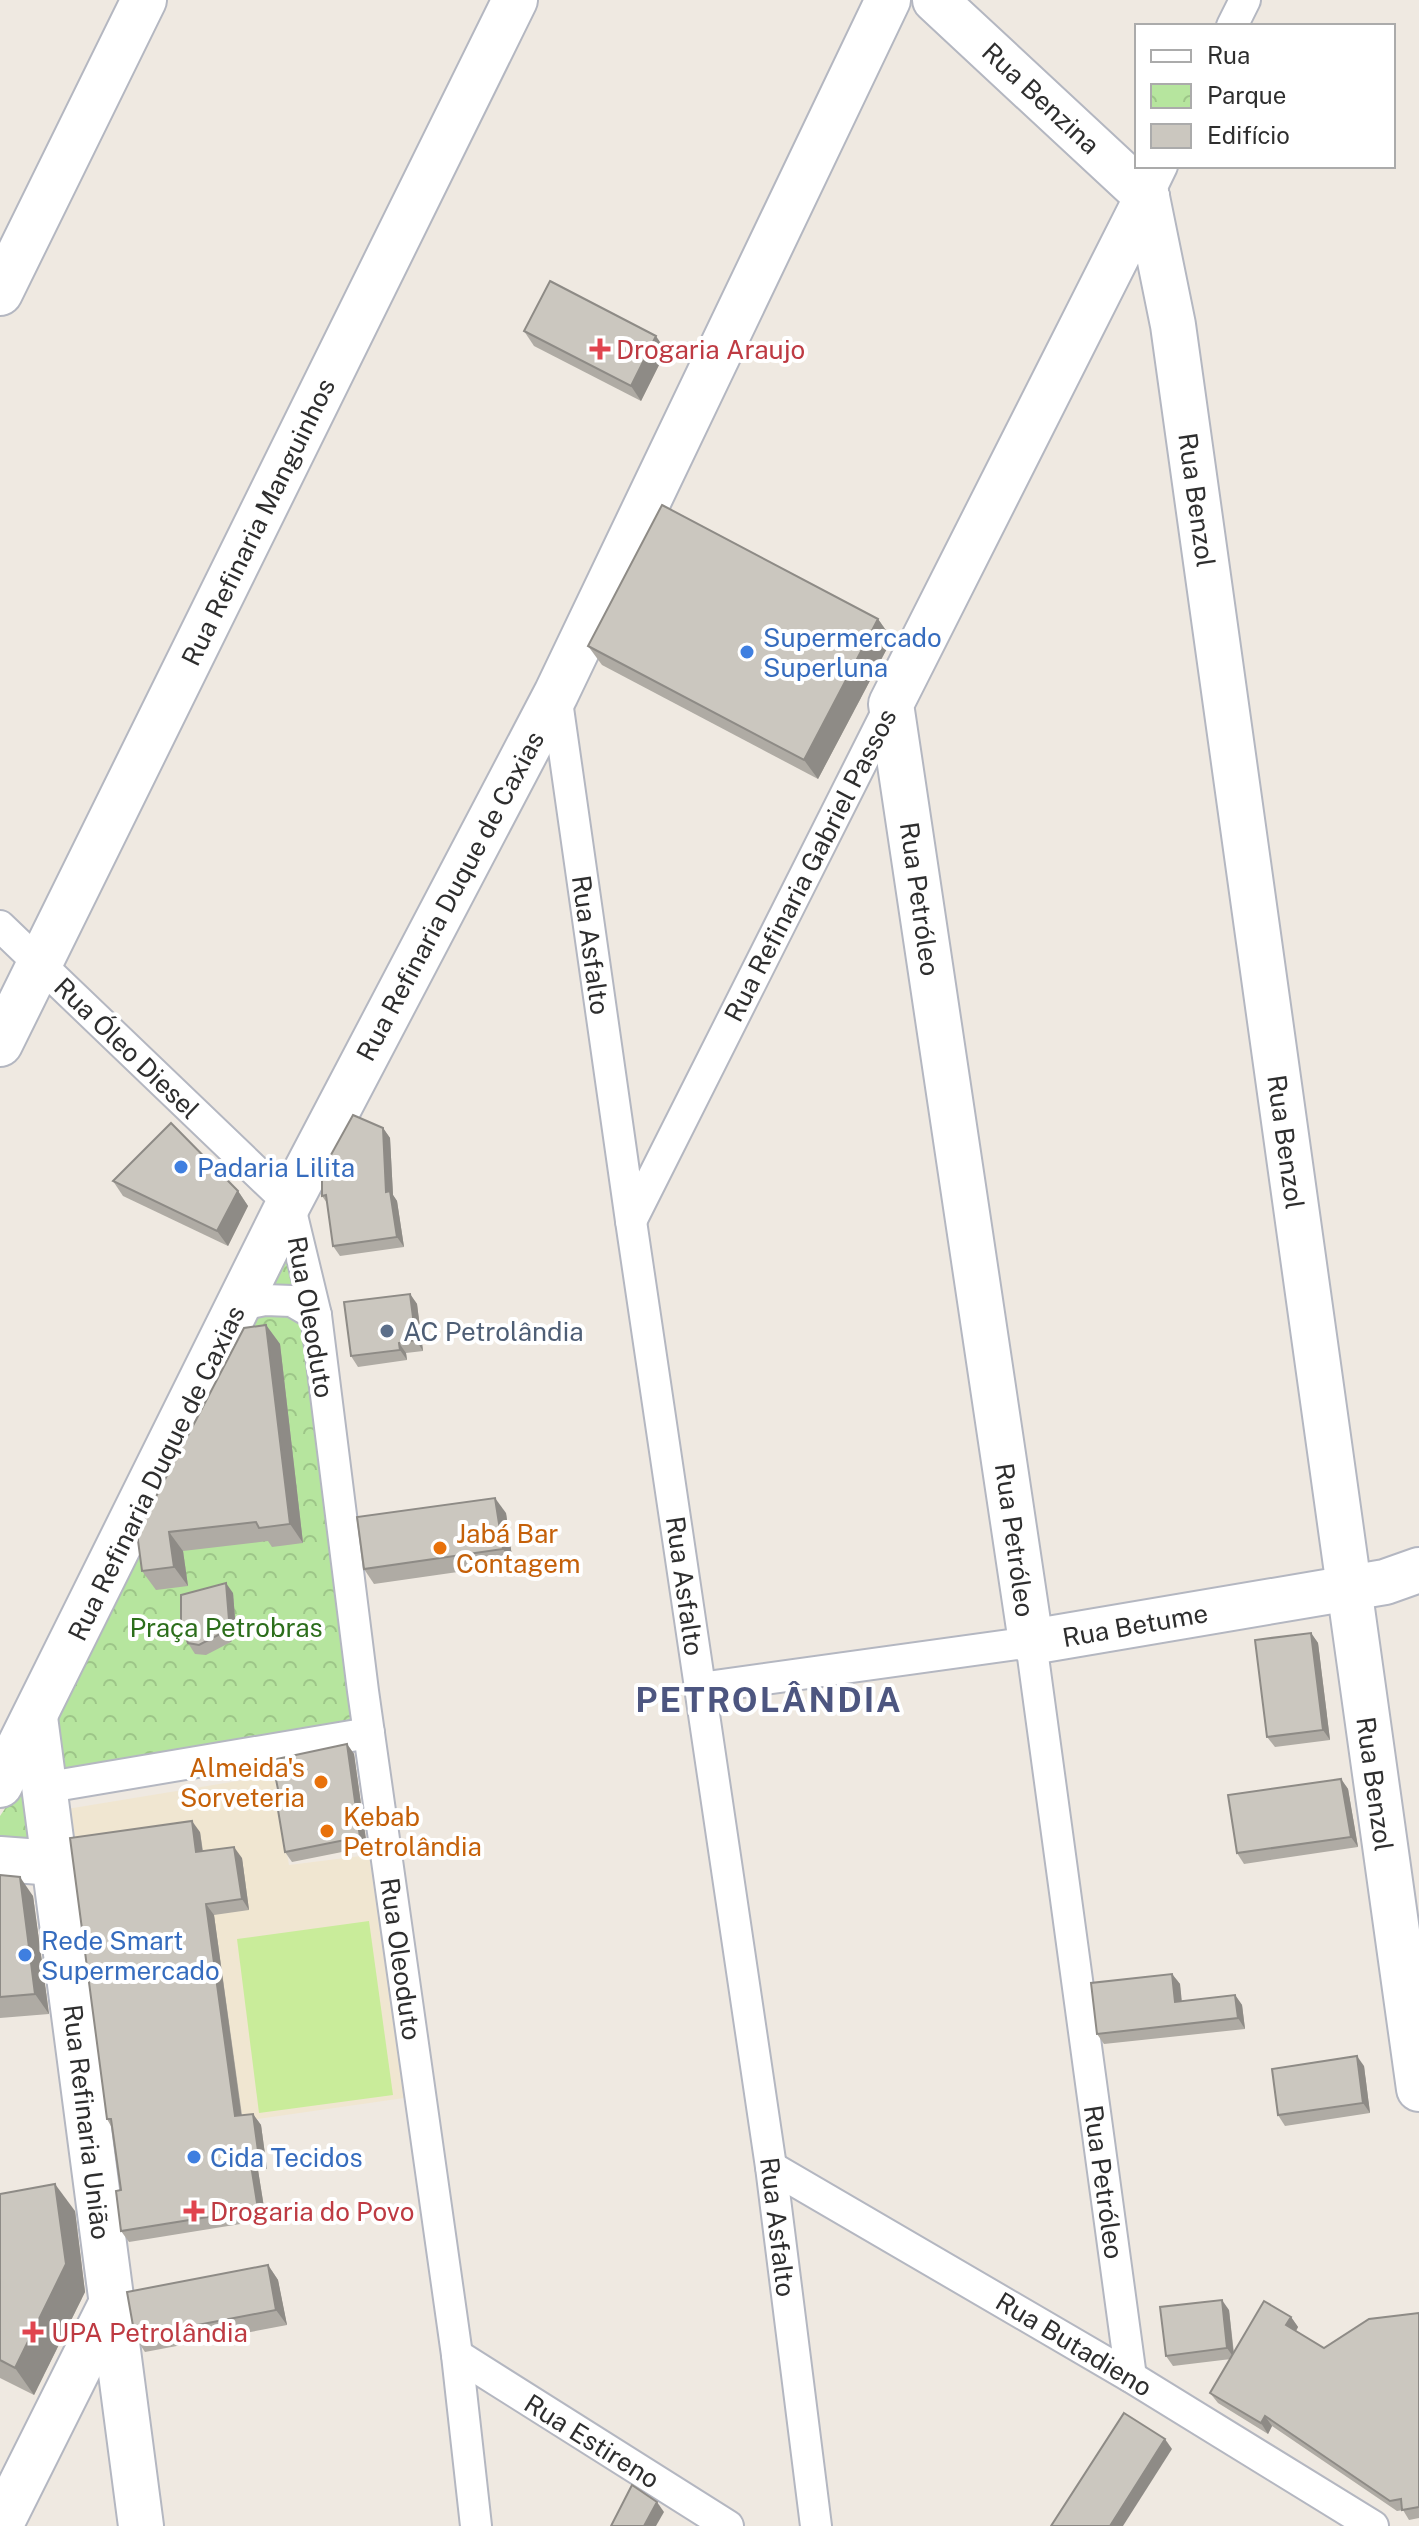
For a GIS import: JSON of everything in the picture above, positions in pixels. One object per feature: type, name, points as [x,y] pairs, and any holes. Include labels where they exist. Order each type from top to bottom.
[{"type":"street","points":[[0,293],[144,0]]},
{"type":"street","name":"Rua Refinaria Manguinhos","points":[[0,1044],[515,0]]},
{"type":"street","name":"Rua Refinaria Duque de Caxias","points":[[0,1785],[289,1203],[556,694],[888,0]]},
{"type":"street","name":"Rua Benzina","points":[[935,0],[1135,165]]},
{"type":"street","points":[[1233,24],[1245,0]]},
{"type":"street","name":"Rua Benzina","points":[[1138,168],[1154,181]]},
{"type":"street","name":"Rua Refinaria Gabriel Passos","points":[[631,1221],[1154,181]]},
{"type":"street","name":"Rua Benzol","points":[[1154,181],[1173,325],[1393,1587],[1419,2089]]},
{"type":"street","name":"Rua Asfalto","points":[[556,694],[771,2167],[816,2526]]},
{"type":"street","name":"Rua Petróleo","points":[[891,704],[1031,1642],[1131,2377]]},
{"type":"street","name":"Rua Óleo Diesel","points":[[0,926],[289,1203]]},
{"type":"street","name":"Rua Oleoduto","points":[[289,1203],[316,1315],[369,1733],[457,2355],[476,2526]]},
{"type":"street","points":[[239,1305],[265,1300],[292,1301],[316,1315]]},
{"type":"street","name":"Rua Betume","points":[[700,1688],[1393,1587]]},
{"type":"street","name":"Rua Refinaria União","points":[[35,1717],[141,2526]]},
{"type":"street","points":[[43,1788],[369,1733]]},
{"type":"street","points":[[0,1859],[54,1863]]},
{"type":"street","name":"Rua Butadieno","points":[[771,2167],[1131,2377],[1373,2526]]},
{"type":"street","points":[[0,2526],[111,2304]]},
{"type":"street","name":"Rua Estireno","points":[[457,2355],[728,2526]]},
{"type":"shaded area","points":[[274,1775],[289,1865],[369,1855],[404,2098],[104,2141],[67,1809]]},
{"type":"green space","points":[[281,1235],[297,1295],[258,1295]]},
{"type":"green space","name":"Praça Petrobras","points":[[286,1309],[309,1321],[361,1729],[60,1772],[50,1709],[253,1314]]},
{"type":"green space","points":[[27,1776],[37,1845],[0,1841],[0,1816]]},
{"type":"green space","points":[[369,1921],[393,2095],[259,2113],[237,1939]]},
{"type":"building","name":"Drogaria Araujo","points":[[550,281],[656,336],[631,386],[524,331]]},
{"type":"building","name":"Supermercado Superluna","points":[[662,505],[878,619],[804,760],[588,646]]},
{"type":"building","points":[[353,1115],[383,1128],[386,1192],[390,1191],[397,1237],[333,1246],[326,1195],[322,1196],[322,1171]]},
{"type":"building","name":"Padaria Lilita","points":[[171,1123],[238,1191],[217,1231],[113,1181]]},
{"type":"building","name":"AC Petrolândia","points":[[410,1294],[416,1340],[399,1343],[400,1350],[351,1356],[344,1302]]},
{"type":"building","points":[[266,1325],[290,1524],[259,1528],[256,1522],[169,1532],[174,1567],[142,1571],[137,1533],[244,1328]]},
{"type":"building","name":"Jabá Bar Contagem","points":[[495,1498],[503,1549],[364,1569],[357,1517]]},
{"type":"building","points":[[226,1583],[229,1620],[224,1632],[199,1645],[188,1643],[181,1625],[181,1595]]},
{"type":"building","points":[[1311,1633],[1323,1730],[1267,1737],[1255,1640]]},
{"type":"building","points":[[347,1744],[360,1837],[285,1852],[277,1804],[281,1804],[272,1760]]},
{"type":"building","points":[[1341,1779],[1351,1837],[1237,1853],[1228,1795]]},
{"type":"building","points":[[192,1821],[196,1852],[234,1847],[242,1899],[206,1904],[235,2116],[253,2114],[259,2158],[250,2159],[258,2209],[121,2231],[116,2191],[121,2190],[111,2119],[107,2119],[70,1838]]},
{"type":"building","points":[[0,1875],[20,1877],[35,1994],[0,1997]]},
{"type":"building","points":[[1172,1974],[1175,2002],[1235,1995],[1238,2018],[1097,2034],[1091,1983]]},
{"type":"building","points":[[1357,2056],[1363,2103],[1278,2115],[1272,2069]]},
{"type":"building","points":[[55,2184],[66,2264],[15,2368],[0,2360],[0,2194]]},
{"type":"building","points":[[268,2265],[276,2310],[135,2337],[127,2292]]},
{"type":"building","points":[[1222,2300],[1227,2348],[1166,2356],[1160,2307]]},
{"type":"building","points":[[1264,2301],[1291,2317],[1286,2325],[1324,2348],[1369,2319],[1419,2313],[1419,2507],[1402,2510],[1401,2499],[1390,2501],[1265,2416],[1261,2423],[1210,2393]]},
{"type":"building","points":[[1124,2413],[1165,2439],[1110,2526],[1051,2526]]},
{"type":"building","points":[[632,2485],[657,2502],[644,2526],[611,2526]]},
{"type":"place","name":"Drogaria Araujo","points":[[600,349]]},
{"type":"place","name":"Supermercado Superluna","points":[[747,652]]},
{"type":"place","name":"Padaria Lilita","points":[[181,1167]]},
{"type":"place","name":"AC Petrolândia","points":[[387,1331]]},
{"type":"place","name":"Jabá Bar Contagem","points":[[440,1548]]},
{"type":"place","name":"Almeida's Sorveteria","points":[[321,1782]]},
{"type":"place","name":"Kebab Petrolândia","points":[[327,1831]]},
{"type":"place","name":"Rede Smart Supermercado","points":[[25,1955]]},
{"type":"place","name":"Cida Tecidos","points":[[194,2157]]},
{"type":"place","name":"Drogaria do Povo","points":[[194,2211]]},
{"type":"place","name":"UPA Petrolândia","points":[[33,2332]]},
{"type":"district","name":"PETROLÂNDIA","points":[[769,1700]]}]
